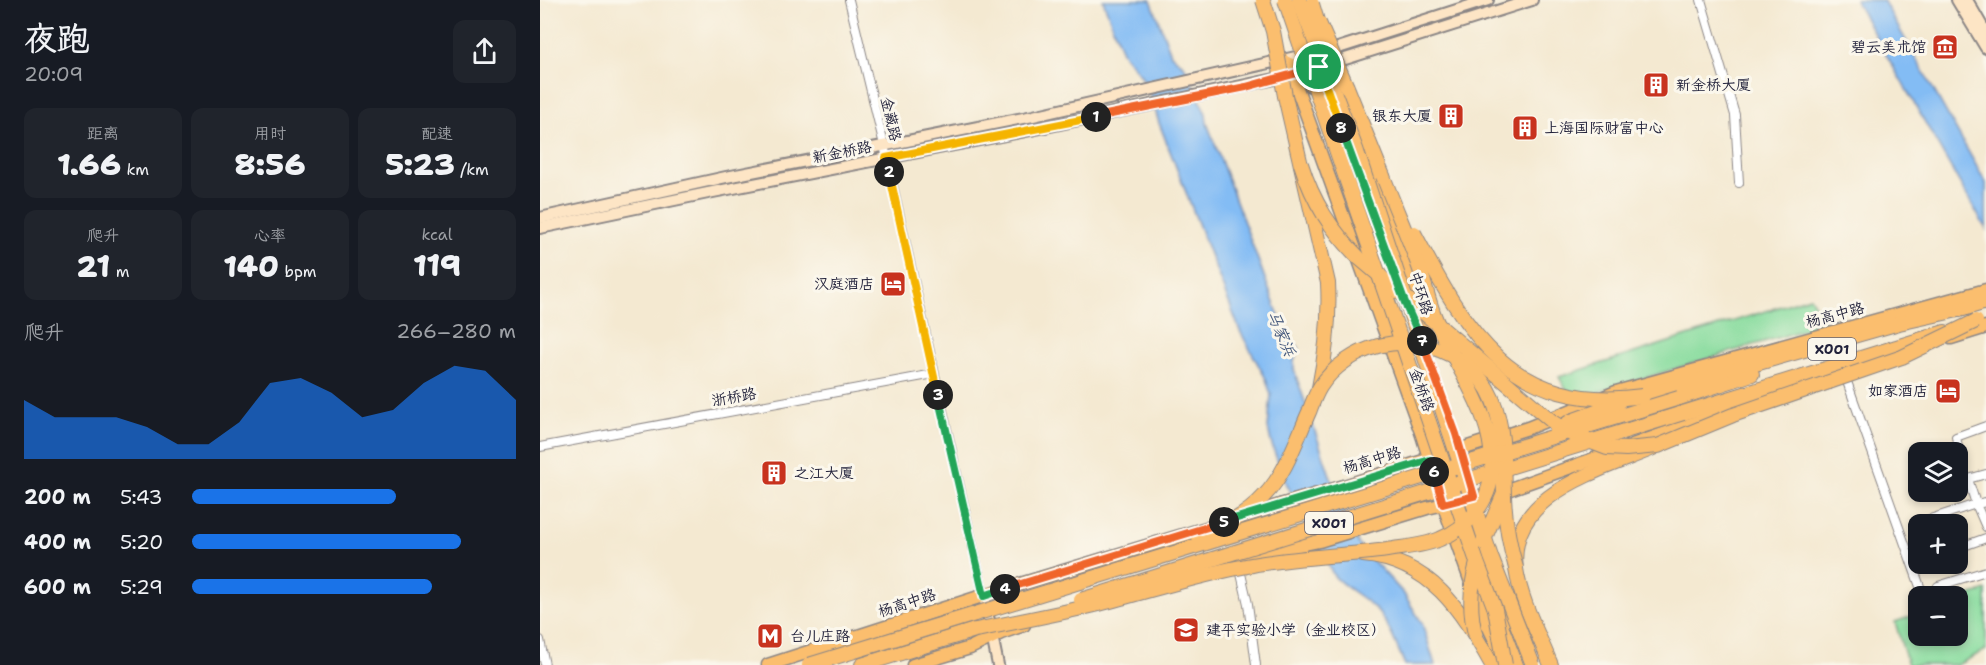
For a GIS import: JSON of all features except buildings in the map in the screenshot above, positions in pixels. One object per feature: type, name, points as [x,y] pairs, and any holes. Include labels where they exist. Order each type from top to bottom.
[{"type":"highway","points":[[1038,594],[1177,546],[1212,532],[1248,511],[1264,497],[1285,466],[1319,388],[1328,341],[1328,292],[1323,258],[1285,96],[1273,31],[1263,0]]},
{"type":"highway","points":[[1285,0],[1473,551],[1516,665]]},
{"type":"highway","points":[[975,630],[1098,604],[1228,570],[1275,561],[1422,545],[1441,539],[1461,528],[1476,512],[1487,493],[1492,474],[1492,454],[1489,434],[1482,414],[1436,320],[1418,263],[1383,176],[1305,1]]},
{"type":"highway","name":"中环路","points":[[1305,1],[1491,557],[1533,665]]},
{"type":"highway","points":[[1301,164],[1315,201],[1339,237],[1378,275],[1554,423],[1590,443],[1607,448],[1658,446]]},
{"type":"highway","points":[[1383,176],[1445,291],[1467,325],[1511,369],[1530,381],[1570,396],[1607,399],[1643,396]]},
{"type":"highway","name":"杨高中路","points":[[809,665],[1986,302]]},
{"type":"highway","points":[[1476,638],[1471,610],[1476,566],[1501,500],[1516,471],[1540,443],[1571,422],[1643,396],[1899,323],[1967,308]]},
{"type":"highway","points":[[1516,568],[1520,531],[1528,517],[1537,506],[1565,486],[1733,415],[1902,357],[1983,322]]},
{"type":"highway","name":"X001","points":[[862,665],[1983,322]]},
{"type":"highway","points":[[1319,388],[1350,358],[1366,350],[1393,342],[1421,343],[1447,351],[1467,364],[1479,377],[1491,394],[1498,413],[1503,455],[1506,521],[1516,568],[1524,596],[1551,665]]},
{"type":"highway","points":[[1354,554],[1393,561],[1430,580],[1456,607],[1494,665]]},
{"type":"highway","points":[[1494,609],[1507,665]]},
{"type":"main road","points":[[1258,0],[1282,61],[1294,65],[1296,74],[1309,81],[1339,163],[1362,186]]},
{"type":"main road","name":"金桥路","points":[[1305,1],[1319,67],[1407,308],[1424,344],[1461,450],[1474,496],[1540,665]]},
{"type":"main road","points":[[1316,52],[1332,63]]},
{"type":"main road","name":"金桥路","points":[[1332,63],[1422,310],[1424,344]]},
{"type":"main road","name":"金桥路","points":[[1296,74],[1298,91],[1388,339],[1443,504],[1487,625],[1507,665]]},
{"type":"main road","name":"杨高中路","points":[[768,665],[984,596],[1430,460],[1528,428],[1616,392],[1986,290]]},
{"type":"main road","name":"X001","points":[[913,665],[970,648],[1000,633],[1056,614],[1238,558],[1301,545],[1461,499],[1510,489],[1780,391],[1843,372],[1983,322]]},
{"type":"main road","points":[[1388,339],[1404,351],[1411,362],[1446,454],[1463,489],[1467,494],[1474,496]]},
{"type":"main road","points":[[1430,460],[1438,462],[1443,467],[1461,499],[1503,613],[1511,621],[1525,628]]},
{"type":"main road","name":"金桥路","points":[[1487,625],[1494,665]]},
{"type":"street","name":"金藏路","points":[[849,0],[884,145],[984,596]]},
{"type":"street","name":"新金桥路","points":[[540,218],[1335,49],[1488,0]]},
{"type":"street","name":"新金桥路","points":[[540,228],[1201,96],[1296,74],[1532,0]]},
{"type":"street","points":[[1701,0],[1735,116],[1739,183]]},
{"type":"street","points":[[1957,0],[1986,48]]},
{"type":"street","points":[[1967,0],[1986,33]]},
{"type":"street","points":[[1843,372],[1920,586]]},
{"type":"street","name":"浙桥路","points":[[540,447],[934,374]]},
{"type":"street","points":[[1957,442],[1956,437],[1986,426]]},
{"type":"street","points":[[1986,474],[1968,479],[1986,527]]},
{"type":"street","points":[[1945,514],[1986,502]]},
{"type":"street","points":[[1968,544],[1986,538]]},
{"type":"street","points":[[1238,558],[1248,604],[1256,665]]},
{"type":"street","points":[[1938,586],[1986,571]]},
{"type":"street","points":[[984,596],[998,665]]},
{"type":"street","points":[[540,640],[545,665]]},
{"type":"green space","points":[[1810,297],[1826,323],[1572,400],[1559,377]]},
{"type":"green space","points":[[1986,590],[1986,650],[1957,665],[1908,665],[1895,622],[1908,617],[1908,646],[1968,646],[1968,596]]},
{"type":"water","name":"马家浜","points":[[1103,0],[1151,0],[1171,54],[1185,67],[1206,114],[1207,123],[1280,319],[1288,336],[1299,348],[1294,361],[1294,370],[1331,478],[1359,545],[1404,594],[1422,623],[1435,665],[1405,665],[1382,617],[1334,576],[1283,477],[1268,428],[1271,395],[1266,379],[1240,331],[1159,123],[1152,99],[1141,76],[1122,52]]},
{"type":"water","points":[[1855,0],[1883,0],[1986,183],[1986,229]]},
{"type":"place","name":"碧云美术馆","points":[[1945,47]]},
{"type":"place","name":"新金桥大厦","points":[[1656,85]]},
{"type":"place","name":"银东大厦","points":[[1451,116]]},
{"type":"place","name":"上海国际财富中心","points":[[1525,128]]},
{"type":"place","name":"汉庭酒店","points":[[893,284]]},
{"type":"place","name":"如家酒店","points":[[1948,391]]},
{"type":"place","name":"之江大厦","points":[[774,473]]},
{"type":"place","name":"建平实验小学（金业校区）","points":[[1186,630]]},
{"type":"place","name":"台儿庄路","points":[[770,636]]},
{"type":"route","points":[[1319,67],[1407,308],[1424,344],[1456,434],[1474,496],[1443,504],[1430,460],[984,596],[886,158],[1246,87],[1319,67]]}]
